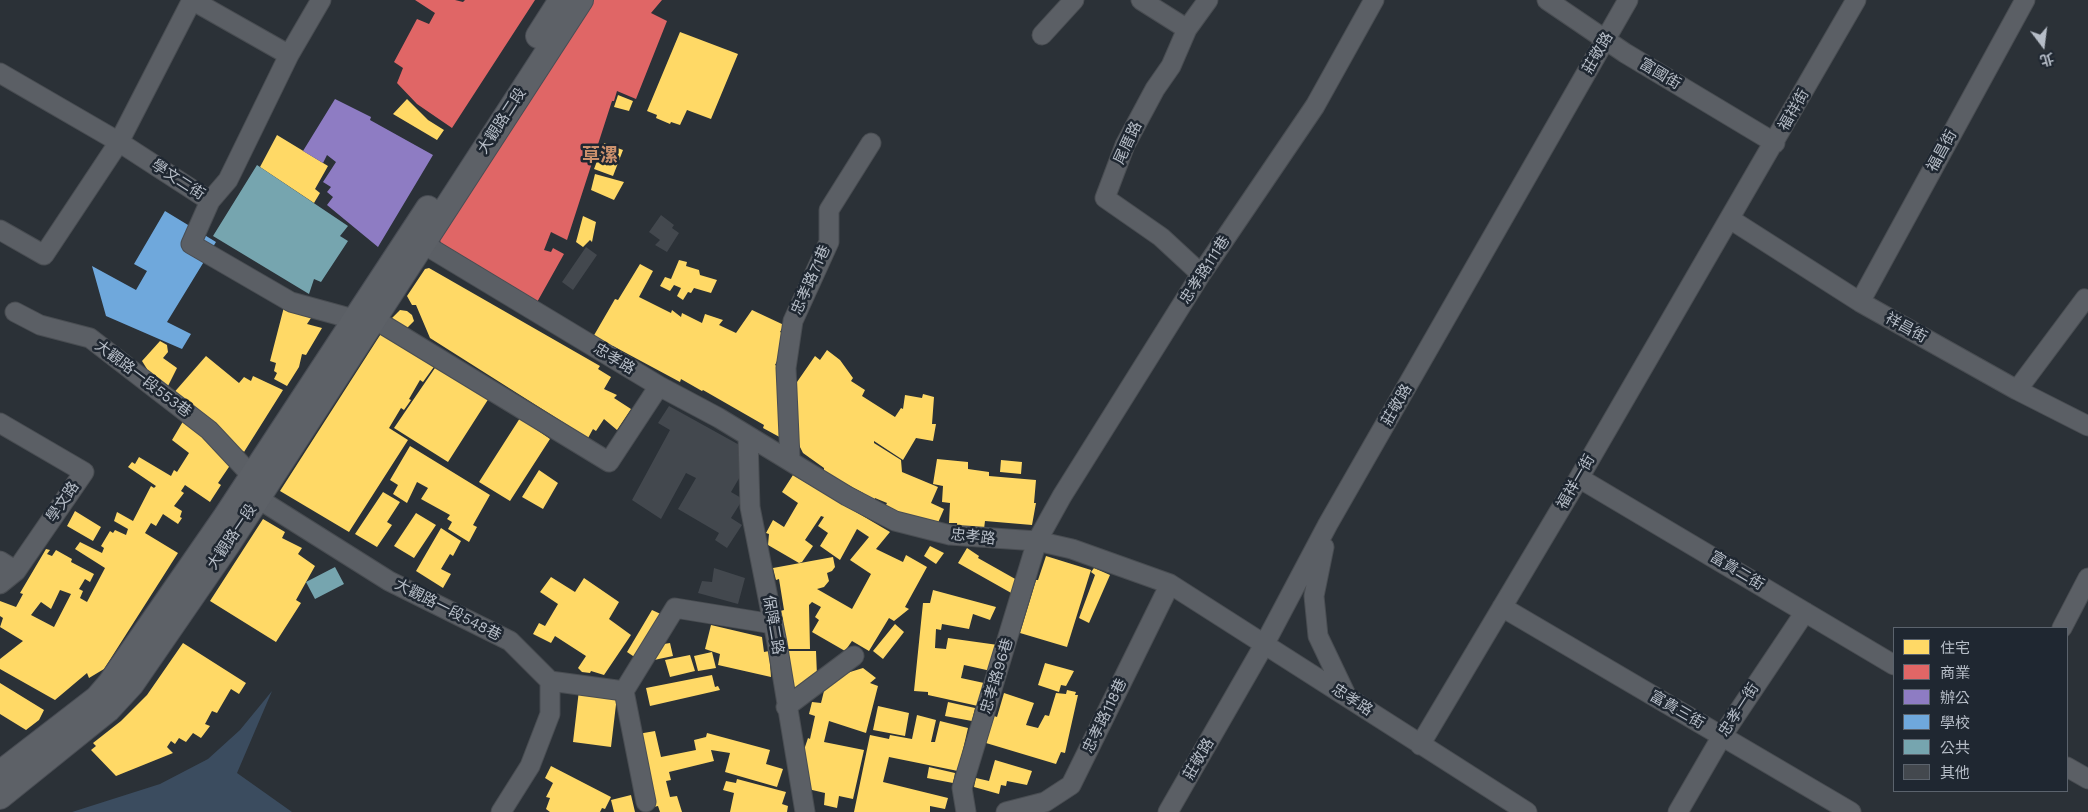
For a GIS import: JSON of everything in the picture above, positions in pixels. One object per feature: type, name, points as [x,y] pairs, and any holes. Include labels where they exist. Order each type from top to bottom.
[{"type":"main road","name":"大觀路二段","points":[[416,238],[561,0]]},
{"type":"main road","name":"大觀路二段","points":[[416,238],[581,0]]},
{"type":"main road","name":"大觀路一段","points":[[0,773],[97,698],[110,683],[251,488],[416,238]]},
{"type":"main road","name":"大觀路一段","points":[[0,797],[108,710],[132,684],[251,488]]},
{"type":"street","points":[[0,230],[44,255],[119,142],[192,0],[289,55]]},
{"type":"street","name":"學文二街","points":[[0,73],[119,142],[210,201],[228,180],[289,55],[320,0]]},
{"type":"street","points":[[1042,35],[1074,0]]},
{"type":"street","points":[[1141,0],[1187,28],[1208,0]]},
{"type":"street","name":"忠孝路111巷","points":[[1037,541],[1062,496],[1201,274],[1315,106],[1374,0]]},
{"type":"street","name":"富國街","points":[[1547,0],[1606,39],[1775,143]]},
{"type":"street","name":"莊敬路","points":[[1168,812],[1264,645],[1328,524],[1628,0]]},
{"type":"street","name":"福祥街","points":[[1730,219],[1856,0]]},
{"type":"street","name":"福昌街","points":[[1860,302],[2025,0]]},
{"type":"street","name":"尾厝路","points":[[1187,28],[1171,66],[1155,89],[1125,145],[1105,198],[1161,236],[1201,274]]},
{"type":"street","name":"忠孝路71巷","points":[[790,460],[786,368],[793,321],[829,242],[829,210],[871,143]]},
{"type":"street","points":[[210,201],[191,244],[290,302],[364,319],[610,462],[659,386]]},
{"type":"street","name":"祥昌街","points":[[1730,219],[1860,302],[2017,390],[2088,426]]},
{"type":"street","name":"福祥一街","points":[[1420,745],[1730,219]]},
{"type":"street","name":"忠孝路","points":[[416,238],[659,386],[719,418],[847,496],[894,521],[950,535],[1037,541],[1072,549],[1170,584],[1527,812]]},
{"type":"street","points":[[2017,390],[2085,299],[2088,300]]},
{"type":"street","name":"大觀路一段553巷","points":[[14,312],[40,325],[90,338],[209,430],[251,488]]},
{"type":"street","name":"學文路","points":[[0,423],[84,472],[16,571],[0,584]]},
{"type":"street","name":"保障二路","points":[[748,437],[750,508],[773,624],[804,812]]},
{"type":"street","name":"富貴二街","points":[[1579,478],[1893,663]]},
{"type":"street","name":"大觀路一段548巷","points":[[251,488],[389,581],[510,641],[550,681]]},
{"type":"street","points":[[1328,524],[1314,596],[1318,636],[1348,698]]},
{"type":"street","name":"忠孝路96巷","points":[[966,812],[962,788],[1037,541]]},
{"type":"street","points":[[0,561],[16,571]]},
{"type":"street","points":[[2063,627],[2088,578]]},
{"type":"street","name":"忠孝路118巷","points":[[1006,812],[1045,802],[1070,785],[1170,584]]},
{"type":"street","name":"富貴三街","points":[[1502,607],[1851,812]]},
{"type":"street","points":[[646,802],[624,691],[675,608],[773,624]]},
{"type":"street","name":"忠孝一街","points":[[1678,812],[1722,736],[1805,612]]},
{"type":"street","points":[[786,707],[854,656]]},
{"type":"street","points":[[501,812],[530,766],[550,714],[550,681],[624,691]]},
{"type":"street","points":[[2068,768],[2088,779]]},
{"type":"water","points":[[272,691],[237,773],[292,812],[72,812],[160,784],[208,759],[240,730]]},
{"type":"building: 住宅","points":[[680,32],[738,54],[711,119],[687,110],[680,125],[671,122],[670,124],[656,118],[657,115],[647,111]]},
{"type":"building: 住宅","points":[[618,95],[633,101],[629,111],[614,107]]},
{"type":"building: 住宅","points":[[407,99],[428,120],[444,130],[437,140],[393,114]]},
{"type":"building: 住宅","points":[[277,135],[328,166],[315,189],[320,193],[314,203],[260,167]]},
{"type":"building: 住宅","points":[[604,143],[623,150],[613,176],[594,169]]},
{"type":"building: 住宅","points":[[595,174],[624,182],[614,200],[591,190]]},
{"type":"building: 住宅","points":[[583,216],[596,222],[592,242],[590,240],[583,247],[576,242]]},
{"type":"building: 住宅","points":[[679,260],[687,262],[686,266],[699,270],[700,275],[717,280],[711,293],[694,288],[691,293],[688,292],[683,300],[677,296],[681,288],[674,285],[670,291],[660,286],[665,277],[671,279]]},
{"type":"building: 住宅","points":[[640,264],[653,271],[639,297],[671,313],[672,310],[681,317],[682,313],[702,323],[705,314],[723,320],[719,325],[736,333],[752,310],[784,325],[780,332],[785,334],[784,348],[775,365],[784,370],[785,440],[763,428],[764,425],[703,390],[681,379],[680,382],[613,346],[611,349],[593,337],[615,299],[618,300]]},
{"type":"building: 住宅","points":[[429,268],[600,366],[598,369],[611,377],[604,389],[617,395],[614,398],[631,409],[617,430],[604,419],[596,431],[593,429],[588,438],[430,338],[416,305],[412,305],[407,296],[425,269]]},
{"type":"building: 住宅","points":[[284,307],[311,318],[307,324],[322,328],[306,355],[302,354],[299,367],[287,386],[274,379],[277,373],[274,371],[276,363],[270,361]]},
{"type":"building: 住宅","points":[[400,310],[407,311],[412,315],[414,321],[403,332],[390,320]]},
{"type":"building: 住宅","points":[[384,329],[436,364],[423,382],[420,380],[409,399],[411,400],[404,410],[401,408],[389,428],[408,440],[349,532],[280,491]]},
{"type":"building: 住宅","points":[[160,341],[167,345],[168,352],[163,358],[177,368],[168,386],[171,388],[166,394],[142,376],[147,369],[142,361]]},
{"type":"building: 住宅","points":[[827,350],[840,360],[853,378],[851,381],[865,390],[862,396],[895,417],[901,408],[903,409],[905,395],[922,398],[923,394],[934,397],[932,424],[936,424],[933,441],[916,438],[903,460],[874,441],[874,443],[901,460],[902,472],[938,487],[931,503],[944,509],[937,525],[924,519],[923,522],[885,507],[887,503],[875,498],[874,501],[862,495],[863,493],[824,472],[824,468],[803,453],[797,441],[797,382],[815,356],[820,360]]},
{"type":"building: 住宅","points":[[206,356],[239,383],[244,377],[251,381],[253,376],[283,390],[244,452],[239,455],[171,396]]},
{"type":"building: 住宅","points":[[437,365],[489,398],[448,462],[394,428]]},
{"type":"building: 住宅","points":[[185,418],[233,461],[218,483],[221,485],[210,502],[185,485],[181,491],[184,493],[174,506],[182,511],[180,517],[182,518],[178,524],[163,514],[156,526],[151,523],[145,533],[178,553],[104,669],[89,678],[87,673],[55,700],[0,669],[0,659],[23,641],[0,627],[3,618],[0,616],[0,601],[16,607],[23,594],[20,593],[46,549],[50,550],[47,554],[52,556],[56,550],[72,559],[71,562],[94,574],[90,582],[85,579],[79,589],[83,591],[80,598],[87,602],[105,568],[75,549],[80,542],[102,553],[104,548],[101,546],[110,531],[113,533],[115,530],[126,535],[128,529],[114,521],[117,512],[133,521],[151,486],[154,488],[156,486],[128,467],[132,462],[135,464],[139,457],[171,476],[174,470],[177,472],[189,453],[172,440]],"holes":[[[60,590],[71,594],[54,627],[31,615],[41,602],[51,609]]]},
{"type":"building: 住宅","points":[[520,418],[550,439],[510,501],[479,482]]},
{"type":"building: 住宅","points":[[410,446],[490,495],[473,525],[477,527],[469,542],[448,529],[452,522],[447,519],[450,515],[421,499],[428,488],[417,482],[407,503],[393,494],[398,485],[390,480]]},
{"type":"building: 住宅","points":[[937,459],[968,462],[968,469],[989,472],[989,476],[1036,480],[1034,503],[1036,503],[1032,525],[985,521],[984,529],[958,529],[957,523],[949,523],[950,503],[942,502],[943,486],[933,484]]},
{"type":"building: 住宅","points":[[1001,460],[1022,462],[1021,474],[1000,472]]},
{"type":"building: 住宅","points":[[539,470],[558,483],[543,509],[522,497]]},
{"type":"building: 住宅","points":[[793,475],[890,532],[876,549],[903,562],[906,555],[927,567],[905,607],[909,609],[894,621],[889,618],[869,651],[852,641],[845,651],[812,632],[819,620],[815,617],[821,607],[812,602],[809,605],[810,649],[786,649],[780,611],[784,610],[779,579],[776,580],[773,568],[833,557],[835,567],[827,573],[829,581],[824,587],[817,589],[852,609],[871,574],[850,560],[869,537],[857,529],[840,560],[820,546],[828,533],[818,526],[824,517],[821,516],[805,540],[813,546],[802,562],[799,563],[768,545],[769,534],[766,533],[773,520],[784,527],[798,503],[782,492]]},
{"type":"building: 住宅","points":[[383,492],[400,502],[387,522],[392,525],[377,547],[355,534]]},
{"type":"building: 住宅","points":[[75,511],[101,527],[93,541],[67,526]]},
{"type":"building: 住宅","points":[[416,513],[436,525],[414,558],[394,546]]},
{"type":"building: 住宅","points":[[263,519],[285,532],[282,538],[302,548],[298,554],[315,566],[296,600],[301,603],[276,642],[210,601]]},
{"type":"building: 住宅","points":[[441,528],[461,541],[453,556],[450,554],[441,569],[451,574],[443,588],[416,571]]},
{"type":"building: 住宅","points":[[930,546],[944,553],[936,564],[924,556]]},
{"type":"building: 住宅","points":[[967,548],[979,556],[978,558],[1017,580],[1013,594],[958,563]]},
{"type":"building: 住宅","points":[[1046,556],[1091,570],[1067,647],[1020,633],[1036,580],[1038,580]]},
{"type":"building: 住宅","points":[[1094,568],[1110,575],[1089,623],[1079,618],[1095,575],[1091,572]]},
{"type":"building: 住宅","points":[[551,577],[575,592],[584,578],[619,602],[609,619],[631,635],[604,675],[591,671],[590,673],[582,672],[578,668],[586,656],[555,636],[551,643],[533,634],[539,623],[545,626],[558,604],[540,592]]},
{"type":"building: 住宅","points":[[933,590],[996,607],[990,620],[973,614],[969,629],[942,624],[941,630],[936,629],[935,648],[946,649],[948,638],[998,645],[991,671],[964,665],[961,678],[984,683],[978,706],[928,695],[928,692],[914,691],[923,603],[930,603]]},
{"type":"building: 住宅","points":[[652,610],[665,616],[639,660],[627,652]]},
{"type":"building: 住宅","points":[[895,624],[904,632],[883,659],[873,651]]},
{"type":"building: 住宅","points":[[711,625],[762,637],[764,652],[769,651],[771,677],[718,665],[720,654],[705,649]]},
{"type":"building: 住宅","points":[[183,643],[246,683],[239,694],[231,689],[217,713],[212,711],[205,724],[210,726],[201,738],[193,733],[186,742],[179,738],[175,744],[171,741],[167,747],[173,753],[116,776],[91,750],[96,746],[93,743],[121,721],[147,695]]},
{"type":"building: 住宅","points":[[670,643],[673,656],[654,660],[664,644]]},
{"type":"building: 住宅","points":[[786,651],[816,651],[817,676],[800,687],[791,687]]},
{"type":"building: 住宅","points":[[712,652],[716,668],[698,671],[694,656]]},
{"type":"building: 住宅","points":[[690,655],[695,671],[670,677],[665,660]]},
{"type":"building: 住宅","points":[[1045,663],[1074,671],[1066,686],[1061,685],[1059,692],[1038,685]]},
{"type":"building: 住宅","points":[[863,668],[876,678],[870,683],[878,686],[866,733],[829,721],[824,742],[864,750],[853,799],[839,796],[837,808],[824,805],[825,793],[808,789],[804,750],[808,738],[810,739],[815,716],[809,714],[812,702],[821,703],[824,691],[834,677]]},
{"type":"building: 住宅","points":[[712,675],[715,687],[718,686],[720,690],[650,706],[646,688]]},
{"type":"building: 住宅","points":[[0,683],[44,710],[39,720],[26,730],[0,714]]},
{"type":"building: 住宅","points":[[579,690],[617,696],[611,747],[573,742]]},
{"type":"building: 住宅","points":[[1067,690],[1076,692],[1075,695],[1078,695],[1065,753],[1061,752],[1056,764],[986,743],[994,716],[997,717],[1004,693],[1034,703],[1026,725],[1038,728],[1045,715],[1049,716],[1056,693],[1066,694]]},
{"type":"building: 住宅","points":[[948,702],[975,708],[972,721],[945,716]]},
{"type":"building: 住宅","points":[[878,706],[909,713],[905,736],[873,730]]},
{"type":"building: 住宅","points":[[917,715],[936,720],[931,742],[935,742],[940,721],[968,728],[958,771],[889,757],[883,782],[948,798],[945,809],[930,806],[930,812],[854,812],[870,735],[889,739],[890,735],[912,739]]},
{"type":"building: 住宅","points":[[655,731],[661,757],[696,750],[694,740],[706,737],[707,733],[770,750],[766,764],[783,769],[777,787],[725,772],[730,753],[711,750],[714,761],[669,772],[671,780],[666,781],[670,797],[677,796],[682,812],[660,812],[658,806],[653,807],[638,734]]},
{"type":"building: 住宅","points":[[995,760],[1032,771],[1027,785],[1007,781],[1006,786],[1001,785],[999,794],[974,787],[976,778],[989,781]]},
{"type":"building: 住宅","points":[[551,766],[611,797],[605,809],[602,808],[600,812],[550,812],[546,809],[550,798],[546,797],[553,783],[545,778]]},
{"type":"building: 住宅","points":[[929,767],[955,773],[953,783],[927,778]]},
{"type":"building: 住宅","points":[[737,779],[786,792],[782,804],[788,806],[787,812],[730,812],[734,793],[723,790],[726,781],[736,783]]},
{"type":"building: 住宅","points":[[631,795],[635,812],[614,812],[611,800]]},
{"type":"building: 商業","points":[[415,0],[455,0],[463,2],[465,0],[535,0],[452,128],[417,104],[397,83],[403,68],[394,62],[417,19],[429,24],[435,13]]},
{"type":"building: 商業","points":[[593,0],[662,0],[651,13],[667,21],[636,99],[617,91],[614,101],[612,101],[567,240],[551,232],[544,250],[551,252],[553,248],[564,254],[536,304],[442,249],[440,240]]},
{"type":"building: 辦公","points":[[335,99],[371,117],[370,120],[433,155],[378,247],[327,205],[333,197],[327,192],[331,187],[323,182],[336,162],[327,155],[323,163],[303,151]]},
{"type":"building: 學校","points":[[165,211],[216,242],[167,322],[191,334],[182,349],[106,316],[92,266],[136,290],[147,271],[134,264]]},
{"type":"building: 公共","points":[[257,165],[348,226],[340,236],[348,241],[321,282],[314,279],[309,294],[213,236]]},
{"type":"building: 公共","points":[[335,567],[344,584],[315,599],[306,582]]},
{"type":"building: 其他","points":[[661,215],[674,225],[672,228],[679,233],[667,252],[655,245],[660,240],[649,232]]},
{"type":"building: 其他","points":[[586,247],[597,255],[573,290],[562,282]]},
{"type":"building: 其他","points":[[669,406],[743,447],[739,455],[741,475],[731,492],[743,499],[731,518],[742,525],[727,548],[715,540],[719,533],[678,509],[696,478],[686,473],[661,519],[632,500],[670,430],[658,423]]},
{"type":"building: 其他","points":[[714,568],[745,578],[738,604],[698,593],[702,581],[712,582]]},
{"type":"district","name":"草漯","points":[[600,156]]}]
